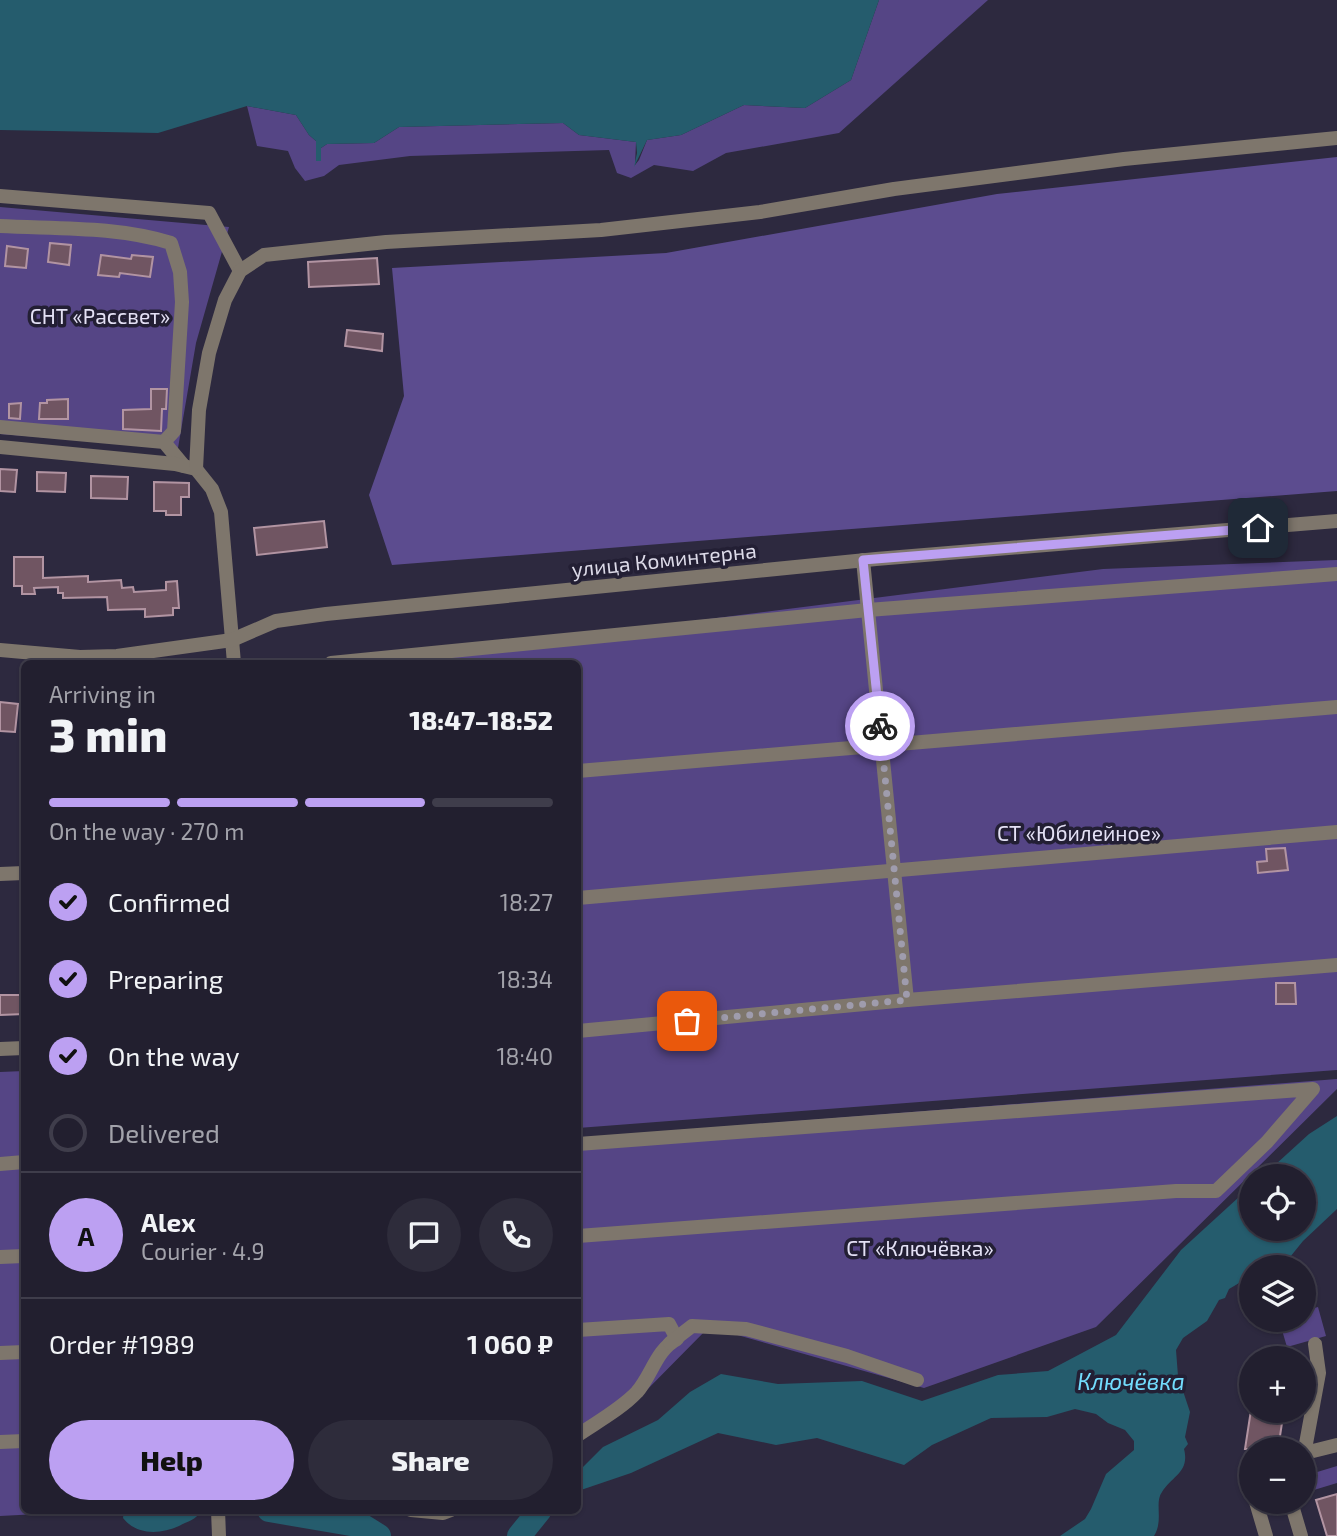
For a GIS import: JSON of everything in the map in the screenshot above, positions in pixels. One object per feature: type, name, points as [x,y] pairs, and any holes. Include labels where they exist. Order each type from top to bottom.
[{"type":"street","points":[[190,467],[209,353],[225,300],[240,271],[264,255],[386,242],[627,228],[760,212],[894,189],[1125,159],[1337,138]]},
{"type":"street","points":[[0,196],[209,213],[240,271]]},
{"type":"street","points":[[0,226],[98,231],[147,236],[171,243],[180,272],[182,302],[174,431],[164,442]]},
{"type":"street","points":[[0,427],[164,442],[190,467],[212,489],[221,512],[234,660]]},
{"type":"street","points":[[0,447],[190,467]]},
{"type":"street","name":"улица Коминтерна","points":[[0,650],[80,657],[104,656],[232,640],[276,621],[326,614],[863,560],[1337,522]]},
{"type":"street","points":[[863,560],[907,1000]]},
{"type":"street","points":[[361,660],[869,610],[1337,574]]},
{"type":"street","points":[[581,771],[1337,708]]},
{"type":"street","points":[[581,898],[1337,832]]},
{"type":"street","points":[[0,874],[21,873]]},
{"type":"street","points":[[581,1031],[907,1000],[1337,965]]},
{"type":"street","points":[[0,1049],[21,1048]]},
{"type":"street","points":[[581,1144],[1314,1089],[1267,1142],[1216,1191],[1176,1191],[581,1236]]},
{"type":"street","points":[[0,1164],[21,1162]]},
{"type":"street","points":[[0,1257],[21,1256]]},
{"type":"street","points":[[581,1330],[669,1324],[673,1340]]},
{"type":"street","points":[[581,1433],[638,1391],[652,1366],[673,1340],[692,1326],[746,1329],[847,1356],[917,1380]]},
{"type":"street","points":[[1315,1345],[1320,1373],[1305,1448],[1310,1452],[1337,1445]]},
{"type":"street","points":[[0,1353],[21,1352]]},
{"type":"street","points":[[0,1442],[21,1441]]},
{"type":"street","points":[[218,1514],[219,1536]]},
{"type":"street","points":[[1260,1514],[1266,1536]]},
{"type":"street","points":[[1295,1514],[1301,1536]]},
{"type":"green space","points":[[879,0],[988,0],[839,133],[726,153],[693,171],[654,165],[631,178],[617,173],[609,150],[410,156],[339,165],[324,176],[305,181],[295,168],[288,151],[257,146],[247,106],[296,115],[316,141],[316,161],[321,148],[327,144],[374,143],[399,127],[563,123],[579,135],[636,142],[635,165],[647,140],[681,135],[744,105],[805,108],[851,80]]},
{"type":"green space","name":"СНТ «Рассвет»","points":[[0,207],[229,227],[196,343],[178,448],[0,434]]},
{"type":"green space","name":"СТ «Юбилейное»","points":[[1337,560],[1337,1070],[581,1128],[581,660],[387,660],[1103,569]]},
{"type":"green space","points":[[21,1071],[21,1514],[38,1514],[0,1516],[0,1072]]},
{"type":"green space","name":"СТ «Ключёвка»","points":[[1337,1079],[1337,1089],[1261,1164],[1239,1164],[1239,1186],[1096,1327],[924,1388],[709,1327],[632,1405],[581,1440],[581,1138]]},
{"type":"green space","points":[[1316,1308],[1326,1336],[1287,1346],[1283,1332],[1316,1332]]},
{"type":"green space","points":[[1337,1466],[1337,1483],[1316,1489],[1316,1472]]},
{"type":"shaded area","points":[[1337,157],[1337,491],[392,565],[369,495],[404,396],[392,268],[666,253],[997,194]]},
{"type":"water","points":[[0,0],[879,0],[851,80],[805,108],[744,105],[681,135],[647,140],[634,167],[636,142],[579,135],[563,123],[399,127],[374,143],[327,144],[321,148],[321,161],[316,161],[316,141],[296,115],[247,106],[158,133],[0,130]]},
{"type":"water","name":"Ключёвка","points":[[1337,1116],[1337,1209],[1316,1229],[1316,1164],[1276,1164],[1309,1134]]},
{"type":"water","name":"Ключёвка","points":[[1239,1197],[1239,1241],[1303,1241],[1292,1255],[1239,1255],[1239,1283],[1229,1289],[1207,1321],[1183,1338],[1176,1350],[1178,1376],[1190,1412],[1185,1437],[1188,1444],[1184,1449],[1182,1468],[1160,1496],[1158,1524],[1154,1536],[1060,1536],[1085,1519],[1106,1474],[1134,1450],[1134,1441],[1125,1430],[1096,1414],[1075,1409],[1047,1417],[991,1418],[932,1445],[904,1465],[817,1438],[776,1445],[718,1433],[631,1473],[581,1490],[581,1469],[603,1447],[658,1420],[690,1392],[721,1374],[778,1384],[862,1381],[922,1401],[998,1375],[1048,1371],[1116,1335],[1181,1250]]},
{"type":"water","points":[[124,1514],[199,1514],[179,1526],[157,1532],[142,1531],[123,1518]]},
{"type":"building","points":[[50,243],[71,245],[69,265],[48,262]]},
{"type":"building","points":[[7,246],[28,249],[26,268],[5,266]]},
{"type":"building","points":[[101,255],[131,259],[132,255],[153,257],[150,277],[120,273],[119,277],[98,275]]},
{"type":"building","points":[[377,258],[379,284],[309,287],[308,262]]},
{"type":"building","points":[[347,330],[383,334],[382,351],[345,346]]},
{"type":"building","points":[[151,389],[167,389],[166,409],[162,409],[161,431],[123,429],[123,410],[151,409]]},
{"type":"building","points":[[68,399],[68,419],[39,419],[40,403]]},
{"type":"building","points":[[21,403],[20,419],[9,418],[9,404]]},
{"type":"building","points":[[0,469],[17,470],[15,492],[0,491]]},
{"type":"building","points":[[37,472],[66,473],[65,492],[37,491]]},
{"type":"building","points":[[91,476],[128,477],[127,499],[91,498]]},
{"type":"building","points":[[154,482],[189,483],[189,497],[181,497],[181,515],[166,515],[166,511],[154,511]]},
{"type":"building","points":[[324,521],[327,547],[257,555],[254,528]]},
{"type":"building","points":[[14,557],[43,557],[43,578],[88,576],[88,582],[121,580],[122,588],[133,587],[134,592],[166,590],[166,582],[177,581],[179,608],[173,608],[173,615],[145,617],[145,609],[108,610],[107,597],[63,598],[63,593],[58,593],[58,587],[34,588],[35,594],[22,594],[22,586],[14,586]]},
{"type":"building","points":[[0,702],[18,704],[15,732],[0,731]]},
{"type":"building","points":[[1285,848],[1288,870],[1258,873],[1257,862],[1267,861],[1266,849]]},
{"type":"building","points":[[1276,983],[1295,983],[1296,1004],[1276,1004]]},
{"type":"building","points":[[0,995],[21,995],[21,1014],[0,1015]]},
{"type":"building","points":[[1249,1423],[1282,1423],[1280,1437],[1247,1437]]},
{"type":"building","points":[[1337,1494],[1337,1536],[1327,1536],[1316,1500]]},
{"type":"waterway","name":"Ключёвка","points":[[292,1514],[363,1526],[379,1536]]},
{"type":"waterway","name":"Ключёвка","points":[[519,1536],[537,1514]]},
{"type":"way so far","points":[[687,1021],[907,1000],[880,726]]},
{"type":"route","points":[[880,726],[863,560],[1258,528]]}]
